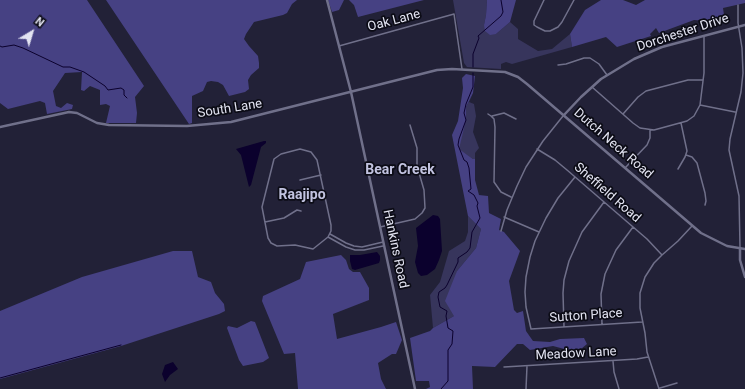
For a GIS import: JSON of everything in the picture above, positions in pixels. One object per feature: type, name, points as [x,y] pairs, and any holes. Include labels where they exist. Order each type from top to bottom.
[{"type":"street","name":"Hankins Road","points":[[327,0],[356,113],[415,389]]},
{"type":"street","points":[[544,0],[534,21],[534,25],[545,31],[550,31],[558,27],[562,22],[574,0]]},
{"type":"street","points":[[738,5],[743,73],[729,147],[730,158],[739,196],[740,260]]},
{"type":"street","name":"Oak Lane","points":[[339,46],[454,14],[462,69]]},
{"type":"street","name":"Dorchester Drive","points":[[501,231],[504,217],[521,176],[537,149],[564,115],[592,87],[607,75],[648,53],[704,35],[745,24]]},
{"type":"street","points":[[592,87],[638,126],[650,130],[687,121],[694,116],[700,105],[703,80],[704,35]]},
{"type":"street","points":[[558,65],[584,58],[590,58],[599,64],[607,75]]},
{"type":"street","name":"South Lane","points":[[0,127],[69,112],[97,123],[110,125],[198,125],[246,119],[437,70],[462,69]]},
{"type":"street","name":"Dutch Neck Road","points":[[462,69],[497,71],[514,75],[524,81],[692,226],[708,238],[732,248],[745,249]]},
{"type":"street","points":[[623,114],[638,97],[646,91],[688,80],[703,80]]},
{"type":"street","points":[[700,105],[736,112]]},
{"type":"street","points":[[488,114],[492,116],[504,113],[516,119]]},
{"type":"street","points":[[492,116],[495,127],[494,182],[501,192],[512,197]]},
{"type":"street","points":[[678,169],[686,155],[687,146],[681,123]]},
{"type":"street","points":[[380,227],[415,219],[426,208],[424,190],[418,166],[417,148],[410,125]]},
{"type":"street","points":[[625,168],[647,145],[650,138],[650,130]]},
{"type":"street","name":"Sheffield Road","points":[[537,149],[555,160],[651,242],[662,255]]},
{"type":"street","points":[[297,150],[307,151],[313,154],[317,160],[321,175],[331,226],[328,237],[313,249],[296,246],[274,245],[269,240],[262,205],[273,161],[276,157],[297,150]]},
{"type":"street","points":[[686,155],[692,157],[697,163],[705,193],[705,205]]},
{"type":"street","points":[[300,180],[321,175]]},
{"type":"street","points":[[504,217],[538,232],[551,208],[575,177]]},
{"type":"street","points":[[564,327],[563,293],[564,280],[569,261],[582,232],[604,202]]},
{"type":"street","points":[[265,222],[284,218],[297,210],[301,211]]},
{"type":"street","points":[[677,383],[659,388],[648,357],[640,308],[640,297],[643,282],[650,268],[692,226]]},
{"type":"street","points":[[602,324],[601,294],[605,274],[616,250],[634,227]]},
{"type":"street","name":"Sutton Place","points":[[538,232],[530,257],[525,283],[526,303],[532,329],[642,322]]},
{"type":"street","points":[[330,234],[350,245],[358,247],[384,242]]},
{"type":"street","points":[[328,237],[350,249],[359,250],[384,246]]},
{"type":"street","points":[[369,245],[370,249]]},
{"type":"street","points":[[732,248],[737,252],[745,277]]},
{"type":"street","name":"Meadow Lane","points":[[504,367],[613,361],[648,357]]},
{"type":"street","points":[[613,361],[614,372],[619,389]]},
{"type":"street","points":[[526,389],[527,366]]},
{"type":"shaded area","points":[[0,0],[87,0],[144,86],[135,97],[137,113],[136,123],[106,123],[110,106],[106,104],[100,105],[100,90],[90,86],[84,91],[81,90],[82,72],[65,73],[53,91],[56,106],[61,108],[67,103],[73,105],[72,109],[47,114],[45,103],[40,101],[8,109],[0,103]]},
{"type":"shaded area","points":[[106,0],[297,0],[292,4],[287,13],[254,22],[246,34],[244,39],[258,56],[259,63],[259,68],[248,80],[249,89],[245,92],[229,96],[223,85],[218,82],[207,82],[203,91],[192,96],[192,123],[189,124]]},
{"type":"shaded area","points":[[328,0],[344,0],[339,10],[332,12]]},
{"type":"shaded area","points":[[349,0],[424,0],[358,17],[354,5]]},
{"type":"shaded area","points":[[453,0],[487,0],[484,25],[496,34],[510,22],[518,29],[518,39],[538,51],[552,49],[570,34],[572,47],[512,64],[506,62],[501,64],[501,69],[467,67],[464,63]]},
{"type":"shaded area","points":[[487,0],[516,0],[510,22],[496,34],[490,35],[485,31],[484,25]]},
{"type":"shaded area","points":[[601,0],[623,0],[636,5],[645,0],[745,0],[745,3],[723,8],[724,15],[705,21],[694,20],[659,33],[656,28],[650,34],[651,36],[617,47],[606,37],[572,47],[570,34],[585,10]]},
{"type":"shaded area","points":[[466,74],[475,76],[473,93],[466,107],[466,120],[459,149],[475,159],[475,180],[479,195],[488,196],[489,213],[501,219],[499,230],[504,232],[520,251],[509,281],[514,310],[517,313],[523,311],[526,331],[533,341],[550,342],[560,339],[584,338],[587,344],[581,349],[568,350],[553,346],[530,350],[523,344],[517,344],[495,367],[472,366],[473,389],[426,389],[430,387],[429,381],[416,381],[410,338],[430,331],[454,316],[445,301],[457,271],[476,248],[481,229],[468,216],[452,135],[458,121],[463,88],[462,78]]},
{"type":"shaded area","points":[[473,93],[469,102],[474,104],[476,116],[473,132],[479,148],[475,153],[475,159],[458,149],[466,120],[466,107]]},
{"type":"shaded area","points":[[266,141],[266,143],[261,147],[251,185],[249,187],[241,155],[236,149]]},
{"type":"shaded area","points":[[433,215],[438,216],[440,219],[442,251],[435,269],[427,275],[421,276],[418,273],[415,262],[418,246],[416,228]]},
{"type":"shaded area","points":[[468,216],[481,229],[476,248],[457,271],[454,316],[433,328],[430,295],[440,282],[449,251],[465,241],[468,232]]},
{"type":"shaded area","points":[[173,251],[192,251],[198,277],[211,282],[215,293],[224,304],[225,311],[121,346],[0,379],[0,311],[82,277]]},
{"type":"shaded area","points":[[377,252],[380,256],[379,263],[355,270],[352,269],[350,255]]},
{"type":"shaded area","points":[[341,255],[346,260],[349,269],[353,272],[360,272],[369,288],[369,300],[333,314],[337,339],[396,322],[402,340],[396,354],[392,354],[378,363],[381,379],[386,389],[298,389],[295,353],[284,354],[262,301],[263,296],[300,279],[306,262]]},
{"type":"shaded area","points":[[251,321],[255,322],[269,358],[263,362],[243,366],[239,360],[227,328],[228,326],[237,328]]},
{"type":"shaded area","points":[[173,362],[178,369],[170,375],[165,382],[162,374],[165,365]]},
{"type":"waterway","points":[[473,67],[473,54],[479,38],[478,36],[501,16],[503,12],[501,0]]},
{"type":"waterway","points":[[0,46],[14,45],[63,67],[70,67],[84,72],[105,86],[108,90],[121,88],[124,90],[124,95],[127,98]]},
{"type":"waterway","points":[[441,389],[448,381],[448,350],[452,344],[453,331],[448,328],[446,316],[447,311],[440,307],[438,297],[439,292],[447,285],[458,262],[458,258],[470,248],[472,232],[480,218],[477,206],[478,203],[474,195],[468,191],[471,189],[469,168],[458,145],[466,120],[464,113],[466,104],[473,87],[473,73]]},
{"type":"waterway","points":[[0,378],[121,345]]},
{"type":"district","name":"Bear Creek","points":[[400,170]]},
{"type":"district","name":"Raajipo","points":[[302,195]]}]
